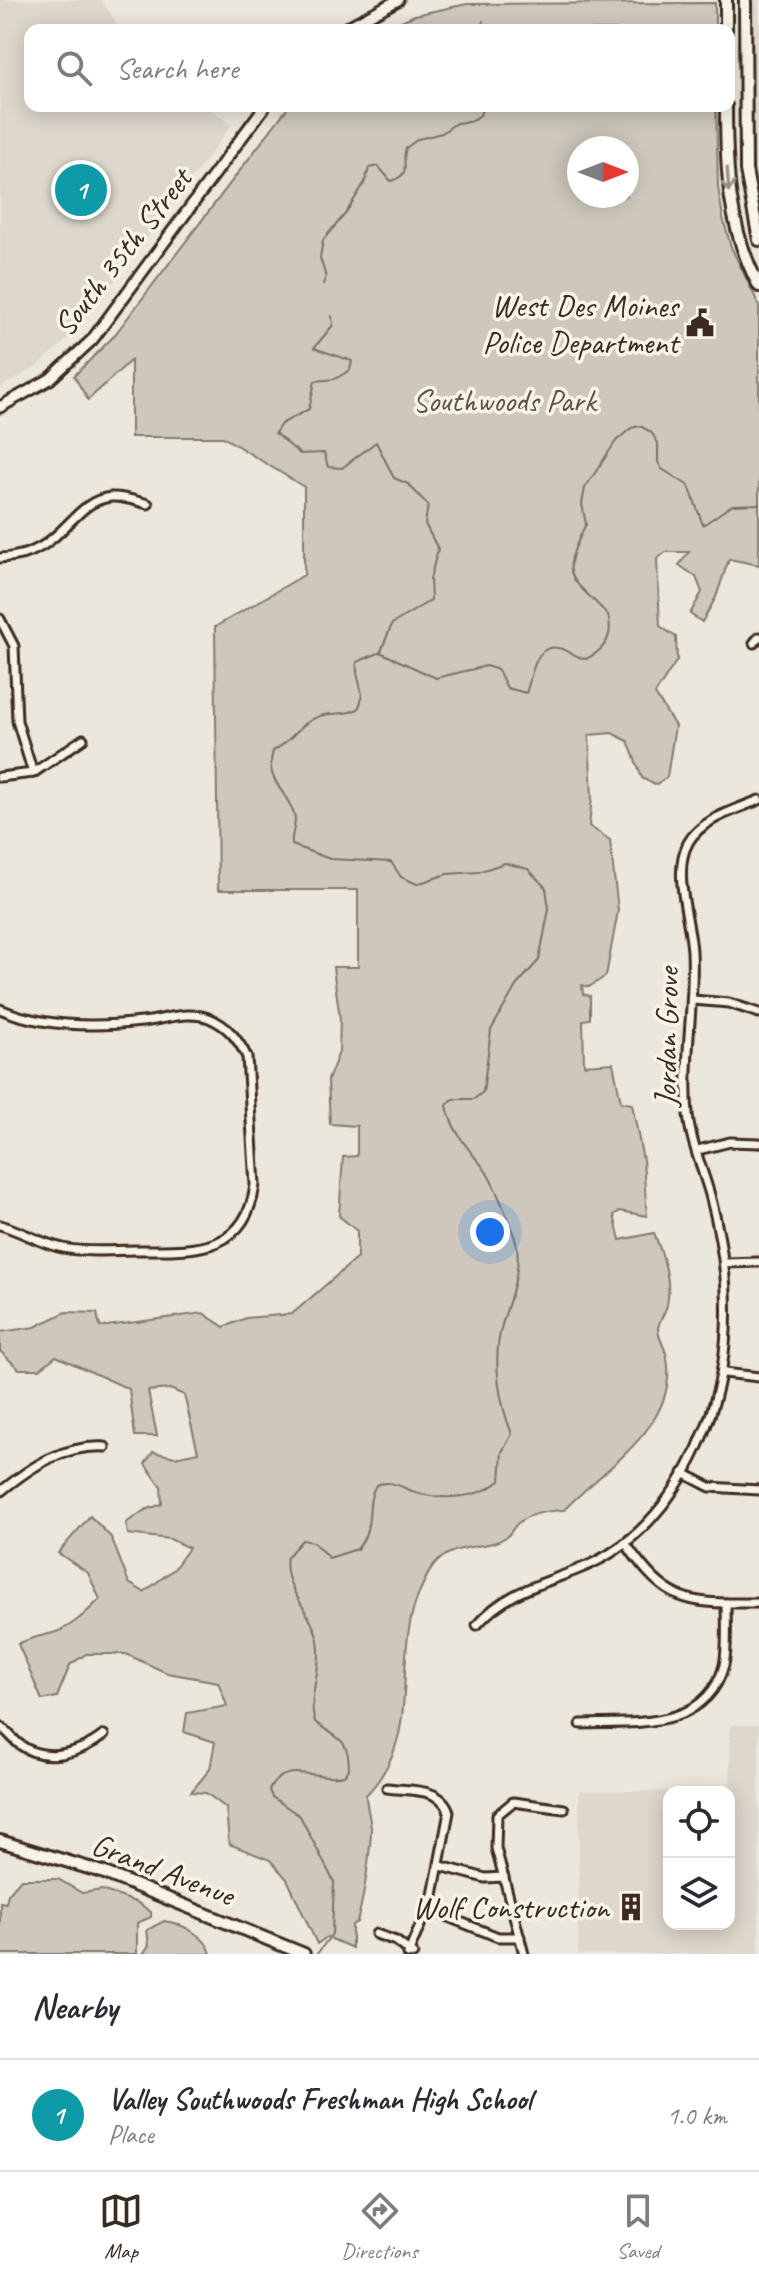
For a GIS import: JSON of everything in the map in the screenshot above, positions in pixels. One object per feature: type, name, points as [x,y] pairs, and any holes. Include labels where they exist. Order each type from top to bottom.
[{"type":"main road","points":[[726,0],[726,24]]},
{"type":"main road","points":[[745,0],[746,170],[759,240]]},
{"type":"main road","points":[[726,112],[730,205],[740,244],[759,286]]},
{"type":"main road","name":"Grand Avenue","points":[[0,1841],[102,1872],[299,1952]]},
{"type":"street","points":[[353,24],[398,0]]},
{"type":"street","name":"South 35th Street","points":[[0,407],[50,379],[92,340],[261,112]]},
{"type":"street","points":[[0,558],[24,556],[43,548],[101,499],[120,497],[148,504]]},
{"type":"street","points":[[0,619],[14,646],[17,721],[33,773]]},
{"type":"street","points":[[0,777],[33,773],[83,739]]},
{"type":"street","name":"Jordan Grove","points":[[477,1625],[489,1610],[514,1593],[592,1563],[626,1544],[660,1510],[706,1427],[724,1373],[728,1305],[724,1263],[688,1118],[692,948],[682,869],[686,848],[694,834],[710,821],[758,803]]},
{"type":"street","points":[[693,1000],[729,1003],[759,1013]]},
{"type":"street","points":[[0,1009],[41,1022],[139,1023],[182,1015],[207,1018],[224,1026],[238,1040],[247,1057],[253,1199],[241,1224],[224,1239],[193,1250],[72,1250],[0,1225]]},
{"type":"street","points":[[698,1150],[730,1142],[759,1143]]},
{"type":"street","points":[[724,1263],[759,1262]]},
{"type":"street","points":[[724,1373],[759,1377]]},
{"type":"street","points":[[0,1492],[61,1452],[105,1447]]},
{"type":"street","points":[[683,1473],[710,1487],[759,1490]]},
{"type":"street","points":[[626,1544],[657,1583],[672,1593],[701,1602],[759,1603]]},
{"type":"street","points":[[581,1724],[659,1722],[673,1719],[700,1703],[723,1666],[726,1603]]},
{"type":"street","points":[[0,1726],[19,1744],[46,1754],[81,1750],[104,1735]]},
{"type":"street","points":[[376,1934],[396,1941],[410,1953],[441,1866],[449,1818],[445,1801],[435,1794],[387,1788]]},
{"type":"street","points":[[524,1954],[494,1836],[502,1807],[513,1802],[564,1809]]},
{"type":"street","points":[[441,1866],[485,1878],[504,1877]]},
{"type":"street","points":[[428,1909],[498,1937],[520,1937]]},
{"type":"shaded area","points":[[0,0],[101,0],[117,24],[24,24],[24,112],[214,112],[232,125],[76,332],[36,367],[0,388]]},
{"type":"shaded area","points":[[749,0],[759,0],[759,227],[750,180]]},
{"type":"shaded area","points":[[730,1725],[759,1725],[759,1954],[578,1954],[579,1791],[663,1791],[663,1930],[735,1930],[735,1786],[730,1786]]},
{"type":"green space","points":[[715,3],[715,24],[394,24],[415,15],[467,4]]},
{"type":"green space","name":"Southwoods Park","points":[[284,112],[716,112],[718,187],[723,218],[731,247],[759,305],[759,565],[729,559],[716,597],[702,622],[690,614],[702,592],[696,577],[679,565],[689,552],[666,552],[657,559],[660,626],[676,637],[677,660],[655,694],[675,726],[667,777],[655,785],[642,778],[628,741],[612,733],[589,735],[592,797],[589,826],[610,840],[618,911],[606,976],[589,987],[582,985],[583,994],[590,996],[590,1019],[583,1020],[584,1065],[613,1063],[621,1102],[632,1104],[643,1160],[647,1216],[620,1211],[614,1215],[620,1240],[654,1233],[661,1250],[668,1296],[658,1328],[667,1358],[668,1383],[661,1405],[635,1444],[564,1510],[528,1517],[499,1541],[446,1555],[427,1576],[411,1619],[401,1723],[395,1748],[384,1772],[366,1795],[370,1844],[360,1912],[357,1922],[352,1925],[352,1948],[327,1937],[317,1944],[287,1879],[270,1860],[229,1844],[226,1808],[206,1793],[191,1792],[210,1769],[215,1742],[184,1732],[187,1713],[227,1706],[218,1682],[167,1673],[126,1654],[86,1654],[70,1665],[57,1697],[42,1700],[18,1644],[62,1629],[80,1618],[100,1599],[88,1573],[58,1553],[90,1516],[111,1537],[129,1583],[144,1592],[174,1569],[189,1548],[170,1539],[128,1534],[126,1523],[145,1510],[162,1504],[161,1486],[145,1464],[153,1452],[175,1457],[198,1452],[184,1395],[170,1389],[148,1391],[157,1436],[135,1436],[129,1389],[56,1356],[40,1369],[19,1369],[0,1351],[0,1332],[35,1327],[66,1312],[97,1313],[100,1327],[203,1313],[224,1327],[246,1318],[292,1314],[357,1258],[357,1231],[339,1216],[343,1157],[357,1156],[357,1126],[330,1124],[328,1080],[339,1052],[340,1019],[333,967],[358,967],[358,890],[218,890],[215,627],[304,575],[304,487],[223,437],[131,437],[131,360],[88,400],[74,376],[113,337]]},
{"type":"green space","points":[[21,1879],[58,1879],[82,1893],[102,1890],[138,1903],[151,1912],[151,1917],[137,1923],[137,1954],[0,1954],[0,1902],[6,1903],[8,1894]]},
{"type":"green space","points":[[164,1921],[192,1932],[209,1947],[211,1954],[143,1954],[149,1945],[147,1930]]},
{"type":"waterway","points":[[323,284],[326,277],[320,258],[323,240],[346,213],[365,182],[369,168],[378,166],[391,181],[398,178],[404,171],[406,148],[418,139],[442,133],[456,123],[472,121],[481,112]]},
{"type":"waterway","points":[[332,316],[333,325],[314,348],[352,361],[350,370],[335,379],[315,381],[309,409],[281,424],[275,433],[300,454],[324,453],[328,467],[342,468],[376,442],[394,478],[408,484],[428,505],[425,524],[438,549],[430,579],[431,600],[392,624],[381,651]]},
{"type":"waterway","points":[[382,653],[436,678],[486,666],[498,670],[507,688],[526,693],[536,662],[545,650],[553,647],[586,659],[603,647],[609,636],[608,615],[572,576],[572,556],[586,524],[582,504],[585,488],[616,441],[631,428],[640,426],[651,432],[658,443],[658,462],[662,469],[689,486],[703,525],[732,505],[759,504]]},
{"type":"waterway","points":[[317,1954],[332,1934],[334,1882],[300,1816],[272,1797],[269,1790],[284,1775],[334,1776],[344,1775],[349,1769],[344,1744],[315,1722],[313,1701],[319,1647],[313,1626],[288,1578],[287,1557],[302,1540],[313,1542],[329,1558],[357,1549],[366,1533],[376,1485],[389,1483],[425,1495],[454,1497],[483,1491],[500,1481],[502,1452],[512,1434],[500,1394],[497,1366],[499,1338],[516,1277],[517,1247],[492,1183],[456,1130],[447,1105],[453,1099],[474,1099],[483,1092],[491,1030],[516,986],[539,960],[549,909],[546,888],[528,869],[505,863],[478,872],[447,874],[417,884],[401,877],[391,862],[330,859],[292,845],[295,817],[271,770],[273,751],[313,719],[358,709],[362,697],[357,662],[381,652]]},
{"type":"place","name":"Valley Southwoods Freshman High School","points":[[81,190]]},
{"type":"place","name":"West Des Moines Police Department","points":[[700,323]]},
{"type":"place","name":"Wolf Construction","points":[[631,1907]]}]
